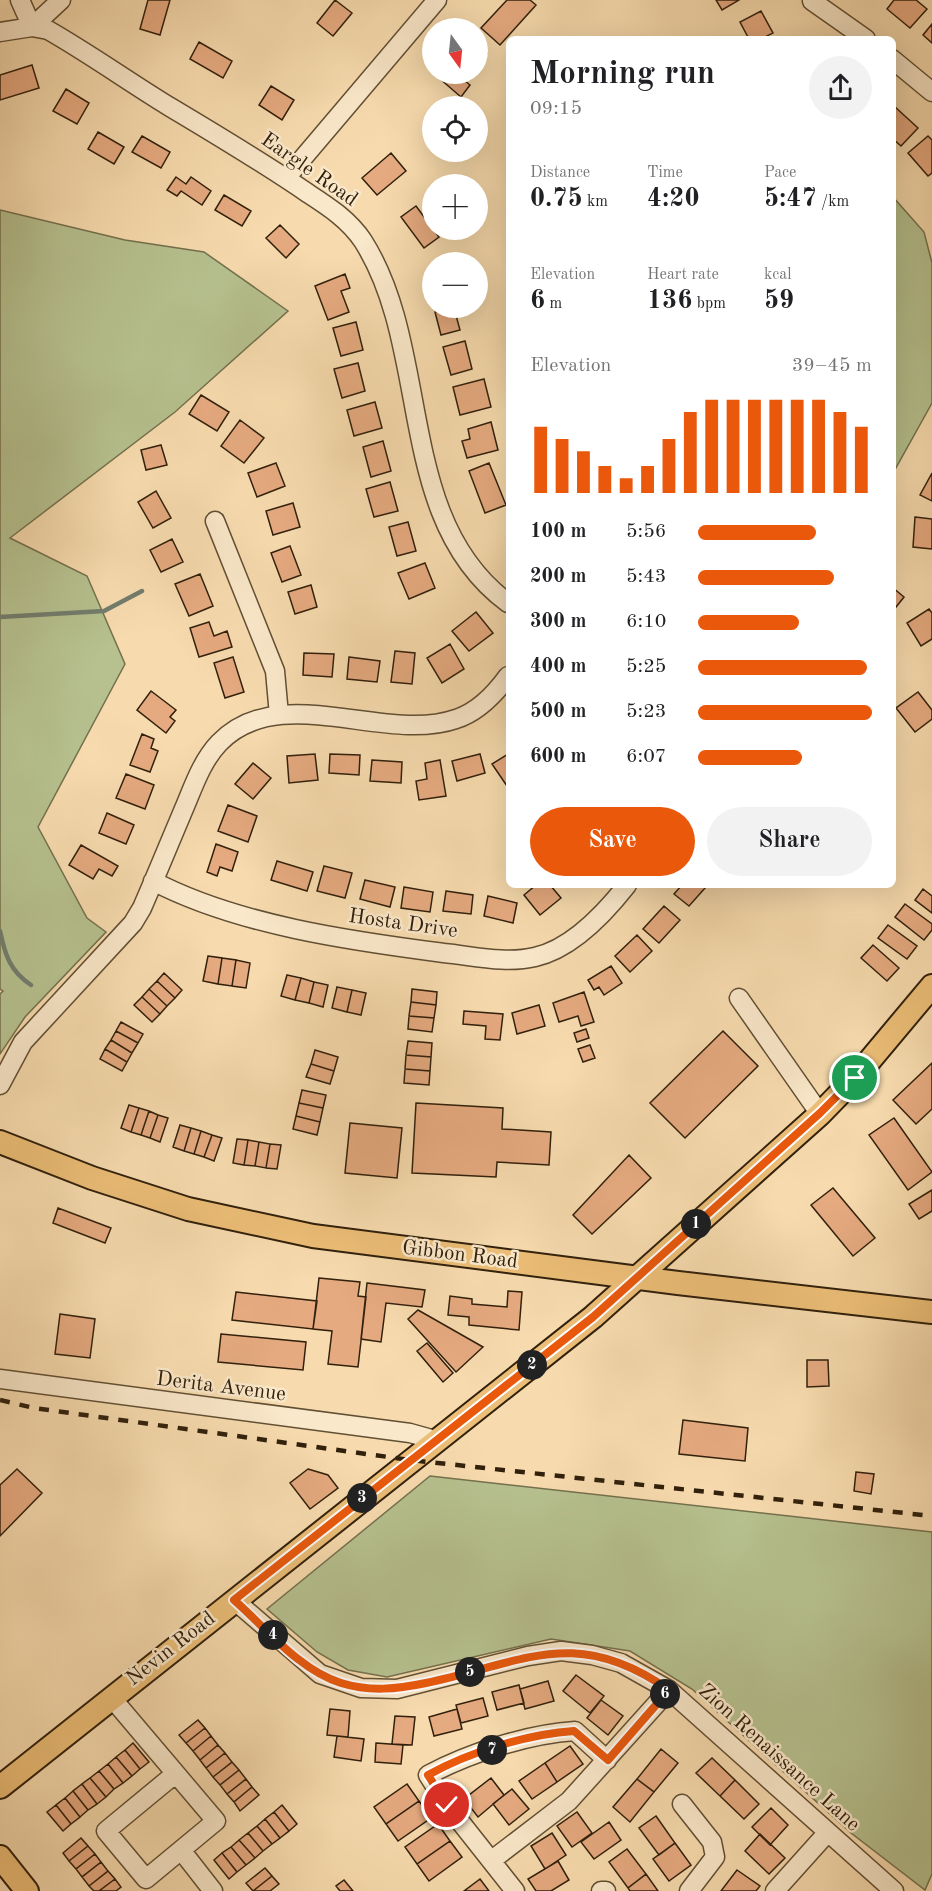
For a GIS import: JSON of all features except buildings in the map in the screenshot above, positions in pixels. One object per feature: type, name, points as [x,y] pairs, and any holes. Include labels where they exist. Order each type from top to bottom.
[{"type":"main road","name":"Nevin Road","points":[[0,1787],[593,1317],[854,1081],[932,986]]},
{"type":"main road","name":"Gibbon Road","points":[[0,1142],[92,1178],[230,1220],[313,1236],[637,1278],[932,1312]]},
{"type":"main road","points":[[0,1857],[27,1891]]},
{"type":"street","points":[[20,0],[32,27]]},
{"type":"street","points":[[0,32],[32,27],[61,0]]},
{"type":"street","points":[[286,178],[437,0]]},
{"type":"street","points":[[812,1],[862,36]]},
{"type":"street","name":"Eargle Road","points":[[32,27],[57,36],[286,178],[340,216],[355,230],[371,254],[384,283],[428,464],[447,527],[469,565],[506,601]]},
{"type":"street","points":[[896,62],[932,92]]},
{"type":"street","points":[[215,521],[275,671],[279,715]]},
{"type":"street","points":[[0,1085],[23,1042],[132,923],[153,882],[199,773],[212,751],[227,735],[248,723],[279,715],[437,724],[472,712],[506,678]]},
{"type":"street","name":"Hosta Drive","points":[[153,882],[183,896],[294,928],[411,949],[502,960],[535,957],[560,948],[585,928],[624,888]]},
{"type":"street","points":[[739,998],[820,1113]]},
{"type":"street","name":"Derita Avenue","points":[[0,1379],[410,1433],[435,1440]]},
{"type":"street","name":"Zion Renaissance Lane","points":[[234,1600],[320,1674],[361,1688],[397,1689],[528,1656],[561,1651],[592,1655],[621,1663],[669,1690],[894,1891]]},
{"type":"street","points":[[492,1860],[569,1801],[669,1690]]},
{"type":"street","points":[[111,1697],[216,1821],[146,1879],[106,1832],[176,1774]]},
{"type":"street","points":[[515,1891],[447,1805],[428,1775],[454,1760],[553,1733],[574,1731],[608,1760]]},
{"type":"street","points":[[682,1804],[712,1842],[715,1857],[689,1891]]},
{"type":"street","points":[[775,1891],[828,1832]]},
{"type":"street","points":[[181,1850],[213,1891]]},
{"type":"street","points":[[601,1891],[606,1891]]},
{"type":"green space","points":[[896,200],[924,232],[932,263],[932,403],[896,468]]},
{"type":"green space","points":[[0,210],[125,240],[204,252],[288,311],[175,412],[10,538],[87,576],[125,664],[38,827],[87,918],[106,932],[25,1017],[0,1054],[0,994],[3,991],[0,989]]},
{"type":"green space","points":[[430,1476],[932,1532],[932,1874],[925,1890],[851,1833],[692,1689],[630,1651],[551,1639],[387,1677],[348,1670],[317,1652],[267,1609]]},
{"type":"waterway","points":[[0,617],[104,611],[142,591]]},
{"type":"waterway","points":[[0,931],[4,948],[13,968],[31,985]]},
{"type":"railway","points":[[0,1400],[34,1408],[410,1460],[932,1516]]},
{"type":"route","points":[[447,1805],[428,1775],[454,1760],[553,1733],[574,1731],[608,1760],[669,1690],[659,1682],[621,1663],[592,1655],[561,1651],[528,1656],[397,1689],[361,1688],[320,1674],[234,1600],[593,1317],[820,1113],[855,1078]]}]
